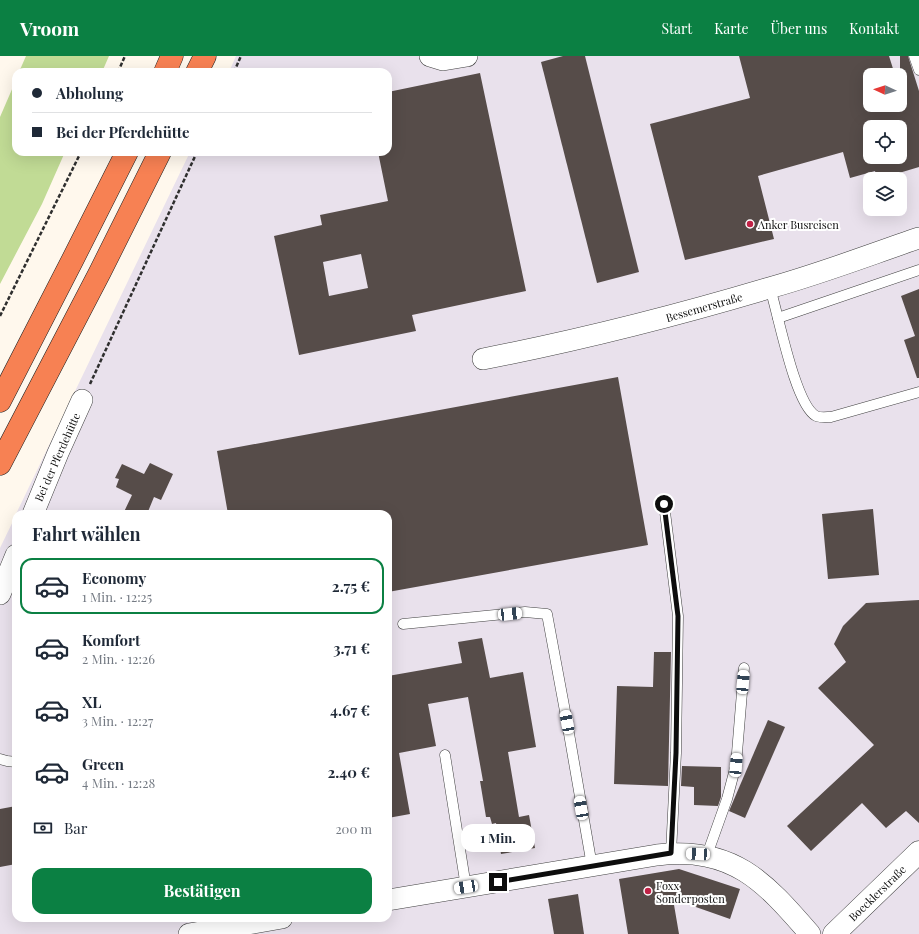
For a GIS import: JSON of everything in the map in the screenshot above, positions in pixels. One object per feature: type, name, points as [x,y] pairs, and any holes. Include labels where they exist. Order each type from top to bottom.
[{"type":"highway","points":[[167,68],[172,56]]},
{"type":"highway","points":[[199,68],[205,56]]},
{"type":"highway","points":[[0,401],[124,156]]},
{"type":"highway","points":[[0,464],[158,156]]},
{"type":"street","points":[[430,56],[443,60],[467,56]]},
{"type":"street","name":"Bessemerstraße","points":[[483,358],[599,334],[668,317],[770,288],[919,238]]},
{"type":"street","name":"Bei der Pferdehütte","points":[[35,510],[82,400]]},
{"type":"street","points":[[0,594],[12,565]]},
{"type":"street","name":"Boecklerstraße","points":[[834,934],[919,852]]},
{"type":"street","points":[[392,899],[671,853],[698,854],[715,857],[749,874],[784,904],[810,934]]},
{"type":"street","points":[[189,934],[240,922]]},
{"type":"lane","points":[[914,56],[919,70]]},
{"type":"lane","points":[[778,318],[919,270]]},
{"type":"lane","points":[[770,288],[789,363],[806,407],[817,416],[831,417],[919,392]]},
{"type":"lane","points":[[664,504],[678,616],[676,753],[671,853]]},
{"type":"lane","points":[[403,624],[525,612],[547,614],[592,866]]},
{"type":"lane","points":[[707,855],[727,799],[736,765],[744,668]]},
{"type":"lane","points":[[445,755],[466,887]]},
{"type":"lane","points":[[0,759],[7,762],[12,762]]},
{"type":"path","points":[[120,68],[125,56]]},
{"type":"path","points":[[236,68],[241,56]]},
{"type":"path","points":[[0,316],[79,156]]},
{"type":"path","points":[[82,400],[195,156]]},
{"type":"shaded area","points":[[236,56],[919,56],[919,934],[0,934],[0,548],[12,523],[12,922],[392,922],[392,510],[18,510],[188,156],[392,156],[392,68],[231,68]]},
{"type":"green space","points":[[26,56],[109,56],[104,68],[21,68]]},
{"type":"green space","points":[[12,89],[12,156],[63,156],[42,204],[0,284],[0,117]]},
{"type":"building","points":[[563,56],[585,56],[639,272],[597,283],[541,62]]},
{"type":"building","points":[[739,56],[889,56],[893,68],[863,68],[863,112],[907,112],[907,68],[900,68],[900,56],[908,56],[919,91],[919,167],[902,172],[863,172],[863,174],[850,178],[843,152],[758,176],[774,239],[685,260],[650,124],[750,98]]},
{"type":"building","points":[[480,73],[526,291],[412,315],[416,331],[299,355],[274,236],[322,225],[320,215],[388,201],[379,156],[392,156],[392,91]],"holes":[[[361,254],[368,288],[329,296],[323,262]]]},
{"type":"building","points":[[919,289],[919,378],[917,378],[904,340],[915,336],[901,296]]},
{"type":"building","points":[[618,377],[648,545],[392,591],[392,510],[227,510],[217,451]]},
{"type":"building","points":[[150,463],[173,474],[161,500],[154,497],[149,510],[125,510],[132,495],[116,487],[119,479],[115,478],[122,464],[144,474]]},
{"type":"building","points":[[873,509],[879,575],[828,579],[822,514]]},
{"type":"building","points":[[919,600],[919,823],[906,811],[886,828],[862,803],[811,851],[787,826],[874,745],[818,688],[846,662],[834,644],[843,626],[866,603]]},
{"type":"building","points":[[482,638],[490,678],[523,672],[536,747],[508,752],[519,817],[529,815],[535,848],[501,854],[496,823],[492,824],[490,817],[486,817],[480,781],[483,781],[468,697],[428,704],[436,746],[399,753],[410,814],[392,817],[392,675],[462,663],[458,642]]},
{"type":"building","points":[[654,652],[671,652],[668,786],[614,784],[617,686],[653,687]]},
{"type":"building","points":[[768,720],[785,727],[745,818],[729,811]]},
{"type":"building","points":[[682,766],[721,767],[721,797],[718,806],[694,805],[694,787],[681,786]]},
{"type":"building","points":[[12,807],[12,865],[0,867],[0,809]]},
{"type":"building","points":[[679,869],[740,889],[730,919],[673,899],[679,934],[628,934],[619,879]]},
{"type":"building","points":[[578,894],[584,934],[554,934],[548,899]]},
{"type":"place","name":"Anker Busreisen","points":[[750,224]]},
{"type":"place","name":"Foxx Sonderposten","points":[[648,891]]},
{"type":"route","points":[[498,882],[657,854],[671,853],[676,753],[678,616],[664,504]]}]
